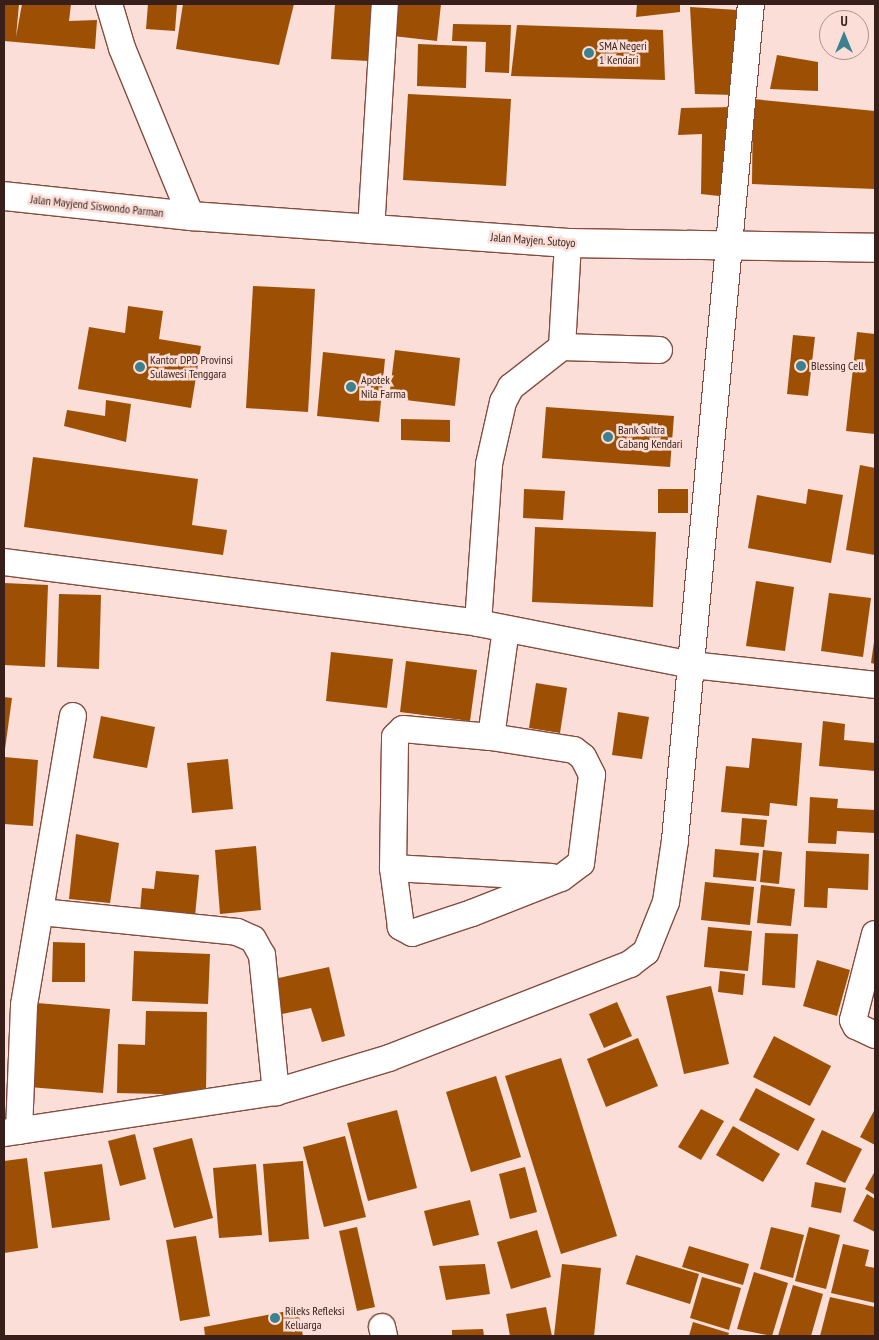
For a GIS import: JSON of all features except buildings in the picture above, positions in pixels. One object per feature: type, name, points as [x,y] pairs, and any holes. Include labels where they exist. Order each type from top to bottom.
[{"type":"highway","name":"Jalan Mayjend Siswondo Parman","points":[[4,196],[190,216]]},
{"type":"highway","name":"Jalan Mayjen. Sutoyo","points":[[190,216],[568,243],[732,249],[875,248]]},
{"type":"street","points":[[109,4],[122,48],[190,216]]},
{"type":"street","points":[[371,230],[385,4]]},
{"type":"street","points":[[73,716],[24,1005],[11,1132],[276,1092],[389,1058],[630,964],[646,952],[666,902],[692,665],[732,249],[751,4]]},
{"type":"street","points":[[562,347],[568,243]]},
{"type":"street","points":[[478,623],[489,464],[502,402],[522,376],[562,347],[658,350]]},
{"type":"street","points":[[4,562],[478,623],[692,665],[875,685]]},
{"type":"street","points":[[491,736],[506,629]]},
{"type":"street","points":[[403,729],[491,736],[574,750],[589,766],[585,851],[580,863],[561,878],[412,933],[397,923],[393,868],[397,733],[403,729]]},
{"type":"street","points":[[393,868],[561,878]]},
{"type":"street","points":[[41,912],[237,932],[253,940],[262,954],[276,1092]]},
{"type":"street","points":[[875,934],[853,1020],[856,1026],[875,1035]]},
{"type":"place","name":"SMA Negeri 1 Kendari","points":[[589,53]]},
{"type":"place","name":"Blessing Cell","points":[[801,366]]},
{"type":"place","name":"Kantor DPD Provinsi Sulawesi Tenggara","points":[[140,367]]},
{"type":"place","name":"Apotek Nila Farma","points":[[351,387]]},
{"type":"place","name":"Bank Sultra Cabang Kendari","points":[[608,437]]},
{"type":"place","name":"Rileks Refleksi Keluarga","points":[[275,1318]]}]
